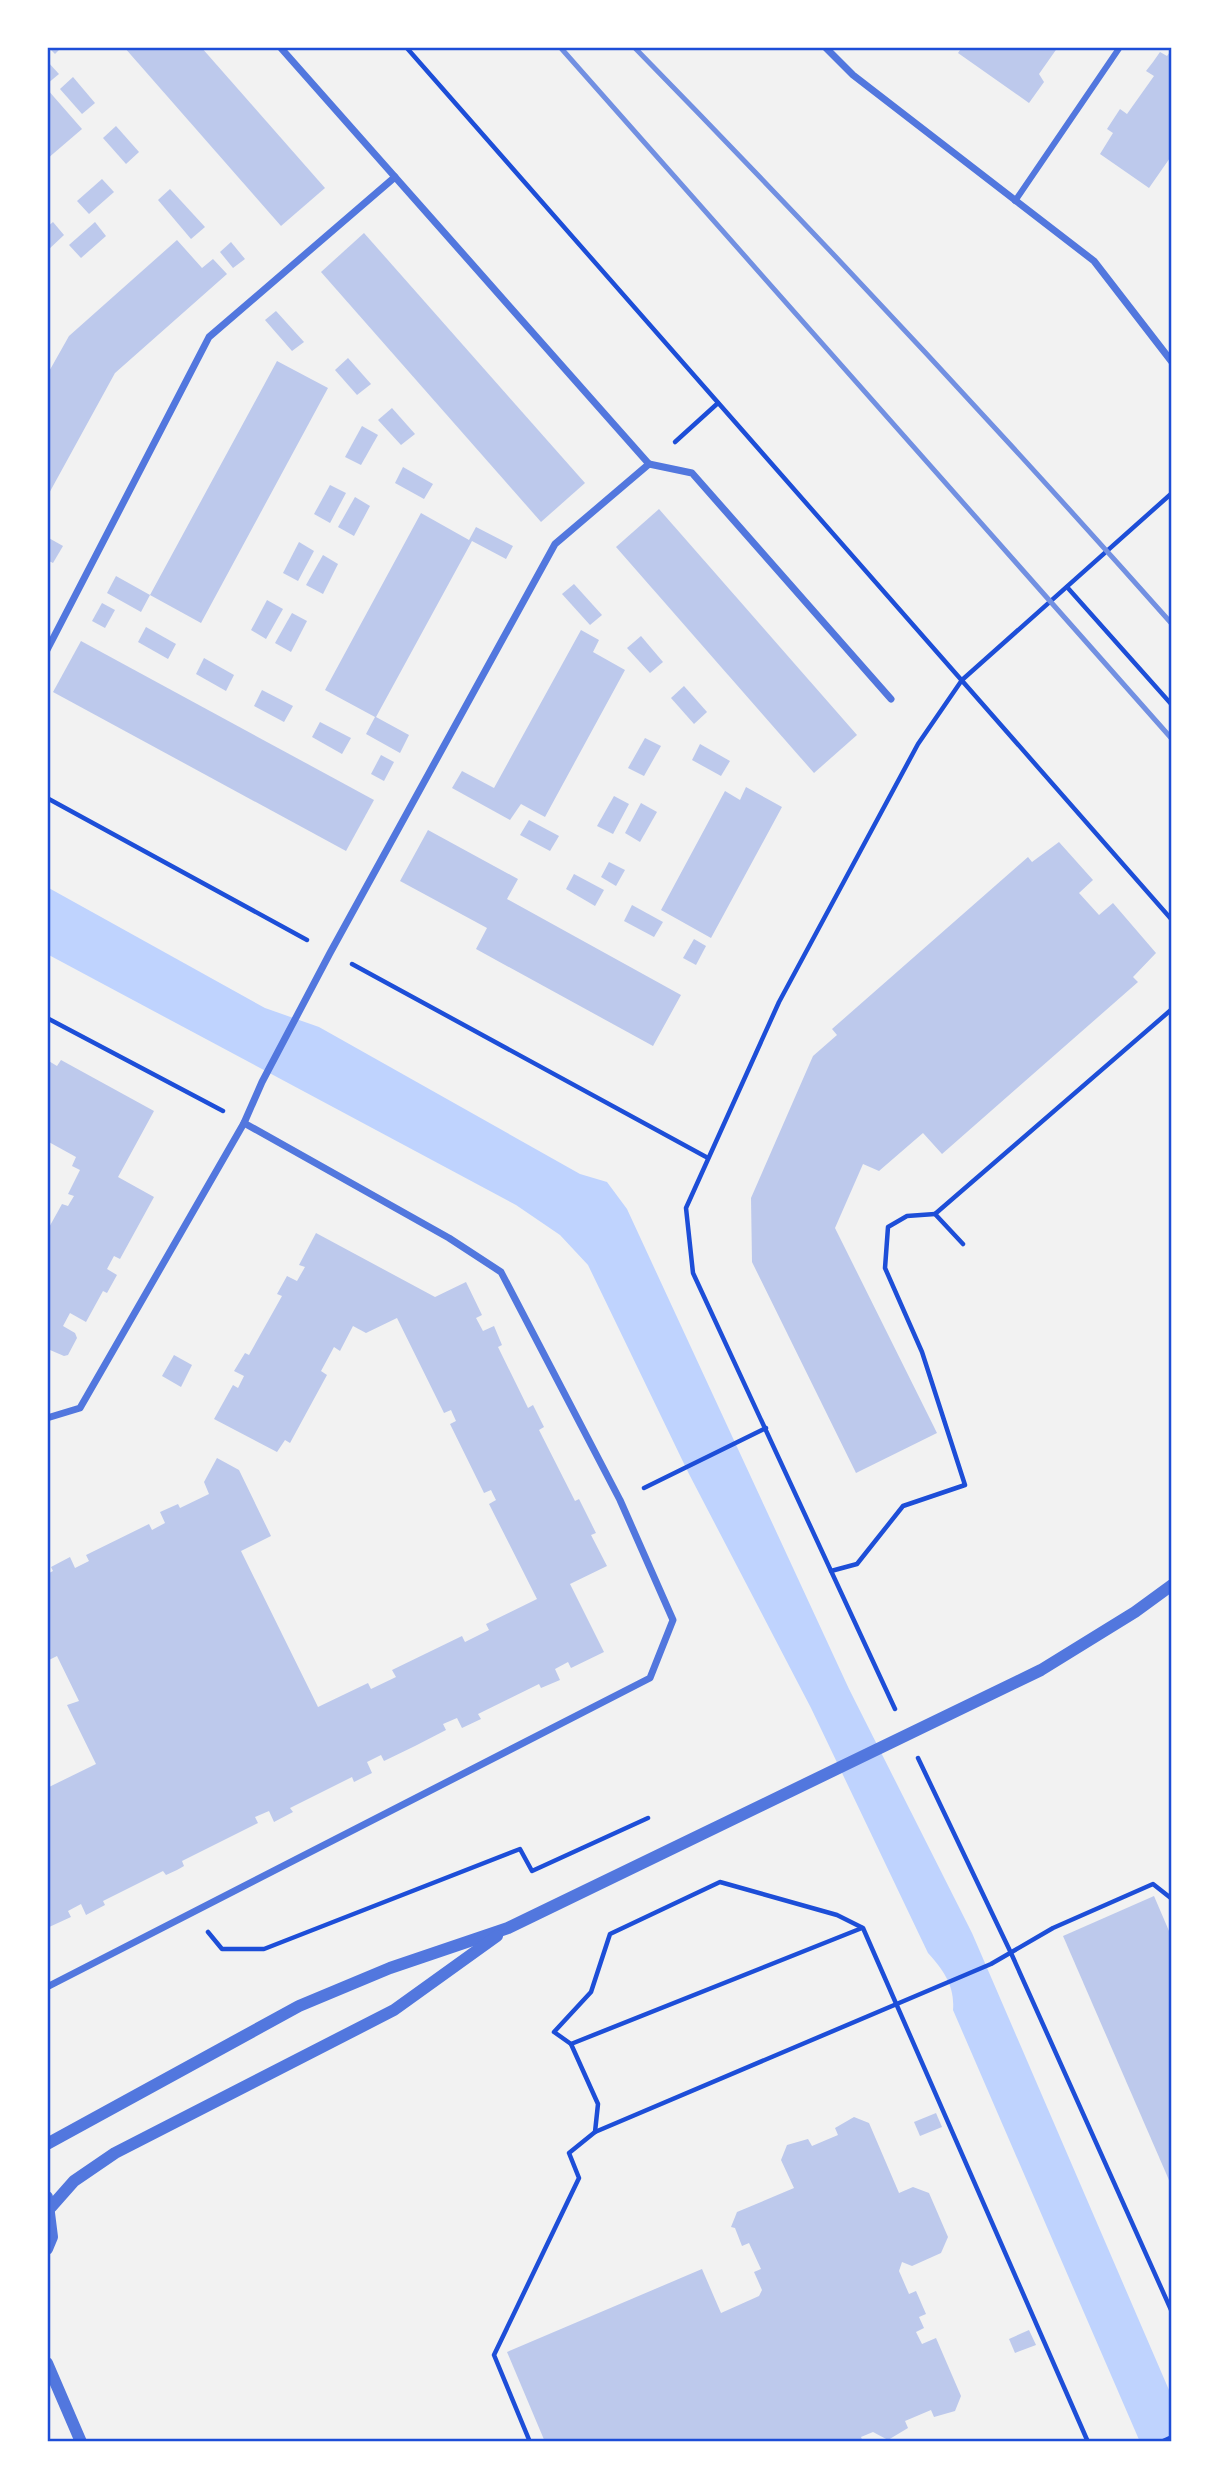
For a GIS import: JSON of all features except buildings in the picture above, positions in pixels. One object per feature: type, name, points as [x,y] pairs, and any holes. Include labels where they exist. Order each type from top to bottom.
[{"type":"street","points":[[280,47],[649,464],[692,473],[891,699]]},
{"type":"street","points":[[825,47],[853,75],[1094,261],[1172,362]]},
{"type":"street","points":[[1014,201],[1120,47]]},
{"type":"street","points":[[47,650],[209,337],[394,177]]},
{"type":"street","points":[[47,1418],[80,1408],[244,1123],[261,1082],[330,953],[555,544],[649,464]]},
{"type":"street","points":[[47,1987],[649,1678],[673,1620],[620,1500],[501,1272],[449,1238],[244,1123]]},
{"type":"street","points":[[47,2144],[299,2006],[390,1968],[508,1928],[961,1710],[1041,1670],[1135,1612],[1172,1584]]},
{"type":"street","points":[[47,2249],[51,2237],[49,2202],[74,2181],[115,2153],[394,2010],[508,1928]]},
{"type":"street","points":[[47,2363],[80,2442]]},
{"type":"path","points":[[406,47],[1172,920]]},
{"type":"path","points":[[666,468],[674,443],[718,403]]},
{"type":"path","points":[[900,1720],[693,1273],[686,1208],[792,977],[918,744],[962,680],[1172,493]]},
{"type":"path","points":[[1067,587],[1172,705]]},
{"type":"path","points":[[47,798],[708,1157]]},
{"type":"path","points":[[831,1571],[857,1564],[903,1506],[965,1485],[922,1352],[885,1268],[888,1227],[907,1216],[935,1214],[1172,1009]]},
{"type":"path","points":[[47,1018],[244,1123]]},
{"type":"path","points":[[935,1214],[963,1244]]},
{"type":"path","points":[[662,1480],[765,1428]]},
{"type":"path","points":[[917,1755],[1011,1953],[1172,2312]]},
{"type":"path","points":[[192,1912],[222,1950],[264,1949],[520,1849],[532,1871],[648,1818]]},
{"type":"path","points":[[595,2133],[598,2104],[571,2044],[554,2032],[591,1992],[610,1934],[720,1882],[837,1915],[863,1928],[1088,2442]]},
{"type":"path","points":[[530,2442],[494,2355],[579,2178],[569,2153],[595,2133],[991,1964],[1053,1928],[1153,1884],[1172,1899]]},
{"type":"path","points":[[571,2044],[863,1928]]},
{"type":"path","points":[[1161,2442],[1172,2437]]},
{"type":"water","points":[[47,887],[265,1008],[319,1027],[580,1174],[607,1182],[627,1209],[849,1689],[972,1933],[1172,2397],[1172,2442],[1140,2442],[953,2010],[947,1979],[928,1953],[811,1708],[689,1474],[588,1265],[560,1235],[516,1205],[47,954]]},
{"type":"railway","points":[[560,47],[1172,739]]},
{"type":"railway","points":[[634,47],[906,332],[1172,624]]}]
